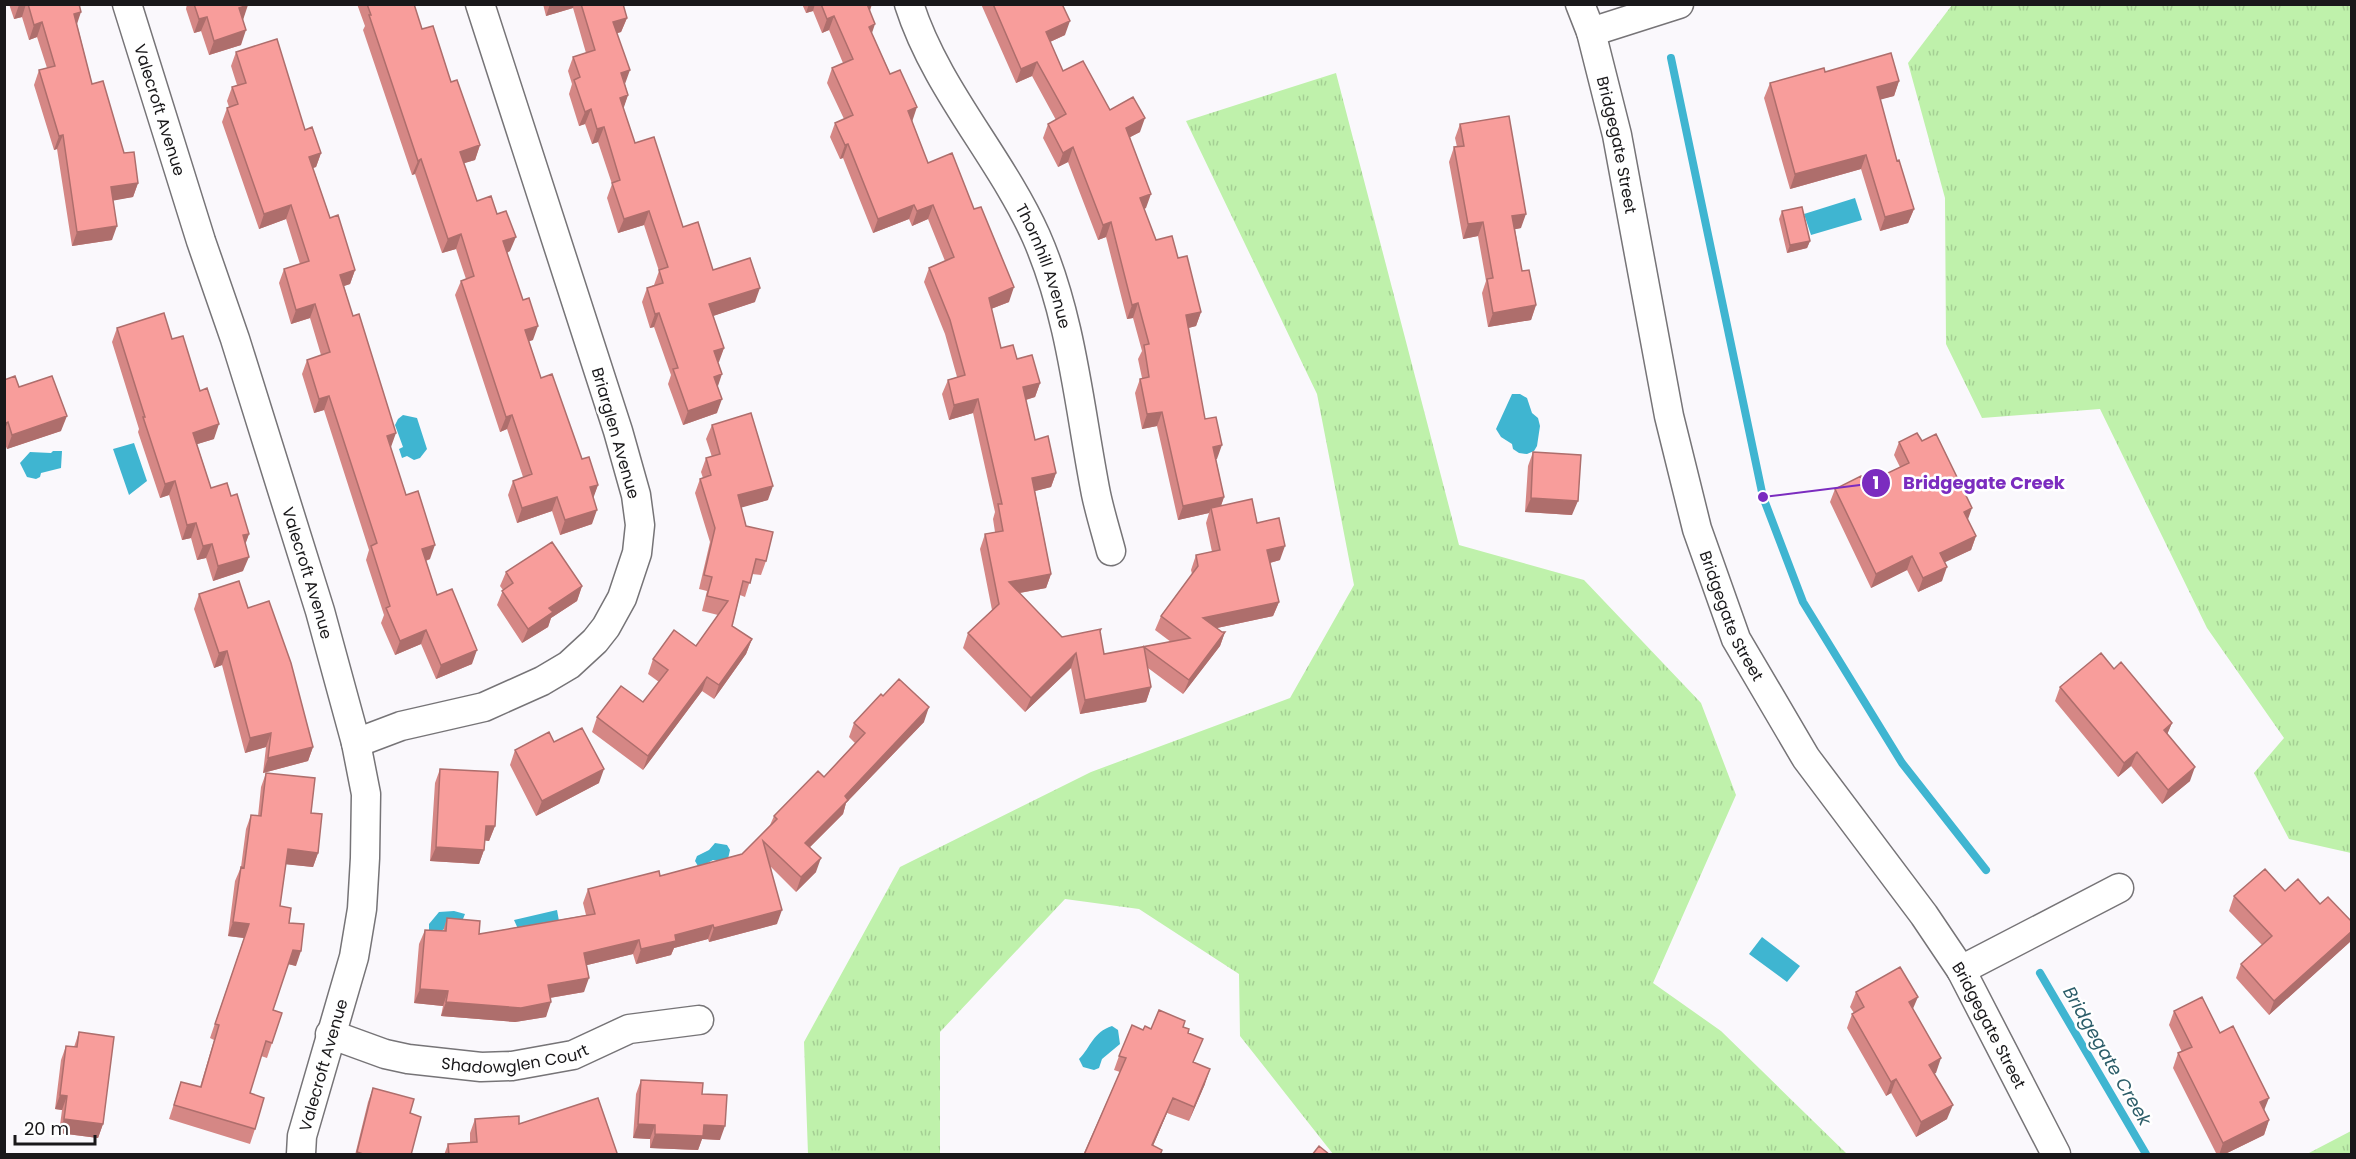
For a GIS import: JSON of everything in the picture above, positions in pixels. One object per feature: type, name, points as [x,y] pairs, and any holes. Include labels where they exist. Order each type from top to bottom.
[{"type":"street","name":"Valecroft Avenue","points":[[127,4],[320,611],[356,743],[366,794],[362,909],[354,957],[302,1136],[301,1155]]},
{"type":"street","name":"Briarglen Avenue","points":[[356,743],[401,726],[484,706],[542,681],[569,665],[595,641],[606,627],[622,598],[638,553],[640,525],[636,495],[618,431],[480,4]]},
{"type":"street","name":"Thornhill Avenue","points":[[909,4],[929,54],[1014,193],[1040,246],[1055,287],[1068,335],[1096,495],[1111,551]]},
{"type":"street","name":"Bridgegate Street","points":[[1580,4],[1591,32],[1617,135],[1672,427],[1697,529],[1736,639],[1806,758],[1924,915],[1961,970],[2056,1155]]},
{"type":"street","points":[[1591,32],[1679,4]]},
{"type":"street","points":[[1961,970],[2119,888]]},
{"type":"street","name":"Shadowglen Court","points":[[330,1034],[385,1054],[408,1059],[481,1067],[512,1066],[573,1055],[629,1029],[699,1020]]},
{"type":"green space","points":[[1952,5],[2351,5],[2351,853],[2289,839],[2254,773],[2284,738],[2207,628],[2100,409],[1982,418],[1946,344],[1945,198],[1908,63]]},
{"type":"green space","points":[[1336,73],[1459,545],[1584,580],[1701,703],[1736,795],[1653,983],[1721,1031],[1847,1154],[1333,1154],[1240,1036],[1239,974],[1139,909],[1065,899],[940,1032],[940,1154],[808,1154],[804,1042],[900,867],[1091,772],[1290,698],[1354,585],[1317,394],[1186,121]]},
{"type":"green space","points":[[2351,1131],[2351,1154],[2307,1154]]},
{"type":"water","points":[[1855,198],[1862,220],[1811,235],[1804,214]]},
{"type":"water","points":[[1512,394],[1520,394],[1527,398],[1540,426],[1537,446],[1534,451],[1527,454],[1513,449],[1512,444],[1501,437],[1496,429]]},
{"type":"water","points":[[403,415],[417,418],[427,449],[420,458],[414,460],[407,456],[402,458],[399,449],[403,447],[395,425]]},
{"type":"water","points":[[134,443],[147,481],[129,495],[113,449]]},
{"type":"water","points":[[62,451],[61,468],[41,473],[36,479],[27,477],[20,463],[30,452],[51,453]]},
{"type":"water","points":[[715,843],[727,845],[730,850],[728,859],[713,860],[698,866],[695,861],[697,856],[709,850]]},
{"type":"water","points":[[557,910],[559,921],[519,931],[514,920]]},
{"type":"water","points":[[454,911],[465,914],[463,919],[465,922],[445,928],[439,933],[429,932],[429,924],[439,912]]},
{"type":"water","points":[[1762,937],[1800,966],[1787,982],[1749,954]]},
{"type":"water","points":[[1112,1026],[1118,1030],[1120,1044],[1102,1059],[1099,1068],[1094,1070],[1083,1067],[1079,1059],[1096,1036]]},
{"type":"building","points":[[28,4],[79,4],[81,12],[74,14],[92,84],[103,81],[124,153],[134,152],[138,183],[111,187],[117,226],[77,232],[63,135],[59,136],[39,70],[55,66],[42,22],[34,25]]},
{"type":"building","points":[[194,4],[247,4],[239,8],[246,30],[214,41],[207,17],[199,19]]},
{"type":"building","points":[[367,4],[414,4],[422,29],[433,26],[451,82],[457,80],[480,145],[460,152],[477,201],[491,196],[497,214],[506,211],[516,237],[503,241],[523,300],[529,298],[538,326],[525,330],[541,378],[552,374],[582,459],[589,457],[598,485],[590,487],[597,510],[565,520],[557,497],[522,508],[513,481],[532,474],[512,415],[506,417],[461,281],[474,276],[461,234],[448,239],[421,159],[418,161]]},
{"type":"building","points":[[581,4],[623,4],[627,18],[613,22],[630,70],[621,73],[628,95],[620,98],[635,143],[654,137],[683,227],[698,222],[713,270],[750,258],[760,288],[709,304],[724,348],[714,351],[722,374],[714,377],[722,399],[688,411],[673,369],[678,368],[659,313],[655,314],[647,288],[663,283],[659,270],[668,267],[649,211],[624,219],[612,183],[620,180],[604,127],[597,129],[591,109],[585,112],[574,80],[580,77],[573,57],[595,50]]},
{"type":"building","points":[[821,4],[867,4],[875,24],[869,27],[890,74],[900,70],[917,107],[908,111],[928,163],[952,153],[974,209],[981,207],[1014,287],[989,298],[1001,348],[1013,345],[1017,359],[1032,355],[1040,383],[1023,387],[1035,440],[1048,436],[1056,473],[1032,478],[1051,574],[1009,582],[1062,637],[1101,629],[1104,654],[1190,638],[1161,616],[1198,566],[1196,555],[1220,550],[1211,508],[1252,499],[1257,523],[1279,518],[1285,546],[1267,550],[1279,602],[1203,618],[1225,632],[1189,680],[1144,647],[1151,687],[1085,700],[1076,653],[1031,698],[968,633],[999,604],[985,534],[1003,531],[998,504],[1002,504],[978,399],[954,405],[948,380],[965,375],[950,320],[929,268],[954,257],[933,205],[917,211],[914,205],[878,219],[848,144],[845,145],[835,123],[853,115],[832,68],[853,59],[834,16],[827,19]]},
{"type":"building","points":[[993,4],[1062,4],[1070,21],[1046,32],[1063,71],[1083,61],[1110,110],[1133,97],[1145,118],[1126,128],[1151,194],[1140,198],[1156,240],[1172,236],[1178,258],[1187,256],[1201,312],[1186,315],[1205,419],[1216,417],[1222,445],[1213,447],[1224,497],[1183,506],[1162,412],[1147,414],[1140,379],[1149,377],[1144,345],[1149,344],[1138,303],[1132,305],[1111,222],[1103,225],[1073,147],[1063,153],[1048,124],[1066,114],[1037,62],[1021,69]]},
{"type":"building","points":[[277,39],[305,130],[312,127],[321,153],[309,157],[330,218],[338,215],[355,270],[340,275],[353,316],[359,314],[396,433],[387,436],[406,495],[418,491],[435,545],[422,549],[437,595],[452,589],[477,650],[441,665],[426,630],[400,641],[386,608],[390,606],[371,546],[377,543],[329,396],[319,399],[307,360],[330,352],[315,304],[296,310],[284,269],[309,261],[291,205],[264,214],[227,108],[238,104],[232,87],[246,83],[236,52]]},
{"type":"building","points":[[1891,53],[1899,81],[1877,87],[1897,161],[1899,160],[1914,209],[1885,217],[1866,155],[1795,174],[1770,83],[1824,68],[1825,72]]},
{"type":"building","points":[[1509,116],[1526,214],[1512,216],[1522,271],[1529,270],[1536,305],[1493,313],[1487,279],[1493,278],[1483,222],[1468,224],[1454,147],[1464,146],[1460,124]]},
{"type":"building","points":[[1802,207],[1810,241],[1790,245],[1782,211]]},
{"type":"building","points":[[164,313],[172,339],[183,336],[200,391],[207,388],[219,424],[193,433],[211,488],[227,483],[231,496],[237,494],[249,534],[243,535],[249,557],[218,566],[212,544],[203,546],[196,523],[187,525],[175,481],[165,484],[117,328]]},
{"type":"building","points":[[15,376],[19,387],[52,376],[67,416],[12,435],[8,422],[4,424],[4,380]]},
{"type":"building","points":[[751,413],[773,486],[738,495],[746,526],[773,532],[766,561],[756,559],[750,583],[743,581],[732,626],[752,639],[719,685],[707,677],[648,756],[597,717],[621,686],[643,702],[668,670],[653,659],[674,630],[696,646],[728,601],[707,596],[712,577],[704,575],[715,528],[700,479],[711,475],[706,458],[720,454],[712,425]]},
{"type":"building","points":[[1917,433],[1922,441],[1936,434],[1972,508],[1964,512],[1976,536],[1940,553],[1947,567],[1923,578],[1912,556],[1876,574],[1835,489],[1861,476],[1865,484],[1909,463],[1899,442]]},
{"type":"building","points":[[1533,452],[1581,455],[1578,501],[1531,498]]},
{"type":"building","points":[[552,542],[582,586],[549,608],[553,612],[528,629],[502,591],[513,583],[506,572]]},
{"type":"building","points":[[239,581],[248,608],[269,601],[291,663],[313,747],[268,758],[271,733],[250,738],[227,651],[219,653],[199,594]]},
{"type":"building","points":[[2101,653],[2114,669],[2121,662],[2172,723],[2164,730],[2195,767],[2168,790],[2137,752],[2124,763],[2060,687]]},
{"type":"building","points":[[899,679],[929,707],[845,796],[848,800],[805,843],[821,858],[801,877],[763,841],[782,910],[714,928],[713,925],[675,935],[676,941],[641,949],[639,940],[584,953],[589,978],[548,985],[551,1002],[521,1008],[446,1002],[448,991],[420,989],[425,930],[446,931],[447,918],[480,921],[479,934],[595,914],[588,889],[659,871],[660,876],[742,854],[777,819],[774,816],[818,771],[824,777],[865,733],[854,723],[881,694],[883,696]]},
{"type":"building","points":[[582,728],[604,769],[542,801],[515,750],[549,732],[554,742]]},
{"type":"building","points":[[440,769],[498,772],[495,826],[486,826],[484,850],[436,847]]},
{"type":"building","points":[[266,773],[315,778],[311,813],[322,814],[318,853],[288,849],[280,906],[291,908],[289,923],[304,924],[301,951],[293,950],[273,1010],[282,1013],[272,1043],[266,1041],[250,1093],[264,1098],[255,1129],[174,1105],[181,1082],[201,1087],[219,1025],[215,1024],[249,924],[233,922],[241,867],[244,868],[251,815],[261,816]]},
{"type":"building","points":[[2265,869],[2285,891],[2298,879],[2320,904],[2328,897],[2352,922],[2352,931],[2274,1001],[2241,964],[2272,936],[2234,896]]},
{"type":"building","points":[[1900,967],[1918,997],[1909,1002],[1941,1058],[1929,1065],[1953,1105],[1921,1122],[1896,1079],[1891,1082],[1852,1014],[1864,1007],[1856,992]]},
{"type":"building","points":[[2202,997],[2220,1033],[2233,1026],[2269,1098],[2260,1102],[2269,1120],[2223,1143],[2178,1053],[2192,1047],[2174,1011]]},
{"type":"building","points":[[1159,1010],[1185,1021],[1183,1027],[1189,1029],[1188,1033],[1203,1039],[1193,1062],[1210,1069],[1194,1107],[1173,1098],[1152,1145],[1162,1150],[1160,1155],[1084,1155],[1126,1058],[1119,1056],[1132,1025],[1143,1030],[1145,1026],[1151,1029]]},
{"type":"building","points":[[79,1032],[114,1037],[103,1124],[64,1119],[67,1096],[60,1095],[66,1046],[77,1047]]},
{"type":"building","points":[[641,1080],[703,1083],[702,1094],[727,1095],[725,1126],[704,1125],[703,1136],[655,1134],[655,1125],[638,1124]]},
{"type":"building","points":[[373,1088],[414,1099],[410,1113],[421,1117],[411,1155],[366,1155],[357,1152]]},
{"type":"building","points":[[598,1098],[617,1153],[612,1155],[449,1155],[448,1144],[477,1142],[475,1119],[519,1116],[519,1124]]},
{"type":"building","points":[[1319,1146],[1330,1155],[1312,1155]]},
{"type":"waterway","name":"Bridgegate Creek","points":[[1671,58],[1763,497],[1803,602],[1902,763],[1986,870]]},
{"type":"waterway","name":"Bridgegate Creek","points":[[2040,973],[2146,1154]]},
{"type":"place","name":"Bridgegate Creek","points":[[1763,497]]}]
